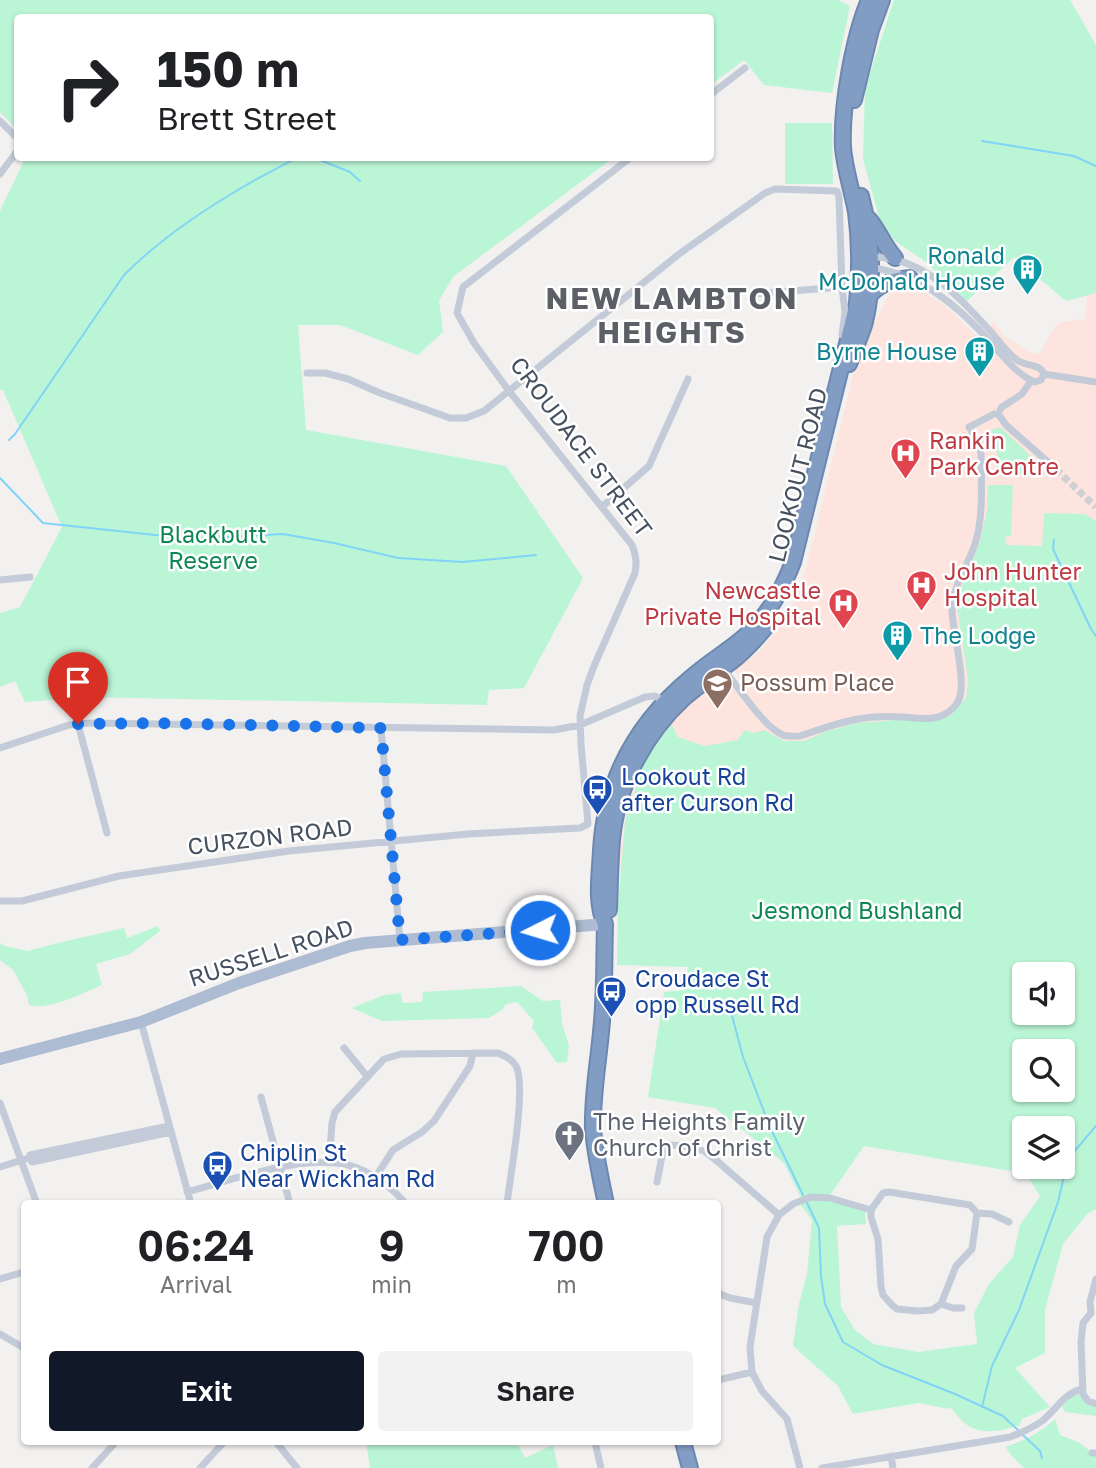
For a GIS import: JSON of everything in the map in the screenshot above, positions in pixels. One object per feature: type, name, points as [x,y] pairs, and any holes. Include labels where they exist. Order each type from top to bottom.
[{"type":"highway","name":"LOOKOUT ROAD","points":[[604,924],[600,915],[602,839],[608,800],[616,778],[642,729],[664,701],[693,676],[750,646],[782,606],[801,564],[843,387],[864,325],[870,295],[858,228],[861,213],[843,151],[849,80],[855,47],[869,0]]},
{"type":"highway","name":"LOOKOUT ROAD","points":[[604,924],[609,915],[612,838],[624,786],[637,758],[666,717],[762,620],[785,583],[793,562],[865,262],[852,129],[855,95],[871,30],[882,0]]},
{"type":"highway","points":[[861,213],[876,227],[887,249],[895,258]]},
{"type":"highway","points":[[870,295],[886,282],[910,278]]},
{"type":"highway","points":[[604,924],[602,1031],[593,1100],[593,1130],[605,1200]]},
{"type":"highway","points":[[684,1445],[690,1468]]},
{"type":"main road","points":[[580,926],[592,918],[600,906]]},
{"type":"main road","name":"RUSSELL ROAD","points":[[0,1059],[141,1022],[239,983],[365,943],[604,924]]},
{"type":"street","points":[[714,92],[745,68]]},
{"type":"street","points":[[0,121],[14,135]]},
{"type":"street","points":[[0,174],[14,155]]},
{"type":"street","name":"CROUDACE STREET","points":[[589,824],[580,716],[587,685],[635,573],[632,545],[509,391],[474,343],[457,313],[463,287],[626,161]]},
{"type":"street","points":[[307,373],[325,373],[348,379],[450,418],[466,418],[484,411],[679,254],[765,193],[775,189],[837,191],[845,312],[842,335]]},
{"type":"street","points":[[840,219],[861,213]]},
{"type":"street","points":[[840,219],[858,228]]},
{"type":"street","points":[[865,262],[895,258],[932,276],[983,323],[1017,361],[1040,367],[1044,374]]},
{"type":"street","points":[[865,262],[924,284],[958,309],[1017,372],[1039,382],[1044,374]]},
{"type":"street","points":[[754,294],[842,287]]},
{"type":"street","points":[[718,663],[767,724],[783,735],[800,736],[850,720],[882,716],[934,718],[944,715],[959,702],[962,684],[952,607],[958,582],[975,543],[981,505],[981,454],[979,444],[969,427],[998,413],[1002,407],[1022,394],[1032,366]]},
{"type":"street","points":[[1044,374],[1096,382]]},
{"type":"street","points":[[602,507],[649,466],[688,379]]},
{"type":"street","points":[[998,413],[1006,425],[1048,462]]},
{"type":"street","points":[[0,580],[30,577]]},
{"type":"street","points":[[0,748],[78,724],[554,730],[580,725],[645,696],[655,696],[664,701]]},
{"type":"street","points":[[78,724],[107,833]]},
{"type":"street","points":[[381,728],[400,940]]},
{"type":"street","name":"CURZON ROAD","points":[[0,901],[22,901],[119,876],[289,851],[468,834],[580,828],[589,824]]},
{"type":"street","points":[[141,1022],[190,1200]]},
{"type":"street","points":[[344,1048],[367,1076]]},
{"type":"street","points":[[329,1163],[333,1116],[384,1059],[395,1055],[494,1052],[512,1062],[519,1073],[519,1110],[508,1200]]},
{"type":"street","points":[[375,1178],[393,1150],[434,1121],[470,1066],[473,1053]]},
{"type":"street","points":[[261,1097],[289,1200]]},
{"type":"street","points":[[0,1102],[25,1159],[36,1200]]},
{"type":"street","points":[[0,1167],[25,1159],[33,1162],[170,1129]]},
{"type":"street","points":[[657,1182],[662,1156],[670,1145],[695,1147],[717,1161],[779,1215]]},
{"type":"street","points":[[187,1192],[281,1167],[329,1163],[364,1171],[402,1200]]},
{"type":"street","points":[[977,1213],[972,1248],[956,1266],[941,1304],[932,1310],[917,1311],[897,1309],[892,1305],[883,1295],[878,1239],[871,1221],[871,1209],[880,1196],[888,1192],[970,1205],[977,1213],[992,1213],[1009,1222]]},
{"type":"street","points":[[800,1468],[790,1424],[762,1391],[752,1372],[750,1348],[767,1237],[779,1215],[793,1204],[811,1197],[830,1198],[871,1209]]},
{"type":"street","points":[[0,1279],[21,1273]]},
{"type":"street","points":[[1096,1279],[1090,1302],[1093,1313],[1083,1323],[1081,1342],[1083,1394],[1088,1401],[1096,1404]]},
{"type":"street","points":[[721,1296],[757,1303]]},
{"type":"street","points":[[941,1304],[962,1308]]},
{"type":"street","points":[[0,1334],[21,1346]]},
{"type":"street","points":[[721,1379],[752,1372]]},
{"type":"street","points":[[822,1468],[1010,1437],[1036,1425],[1070,1393],[1082,1389]]},
{"type":"street","points":[[92,1468],[113,1445]]},
{"type":"street","points":[[200,1468],[221,1445]]},
{"type":"street","points":[[278,1445],[297,1468]]},
{"type":"street","points":[[596,1445],[601,1468]]},
{"type":"street","points":[[891,1456],[893,1468]]},
{"type":"shaded area","name":"John Hunter Hospital","points":[[1096,277],[1096,604],[968,937],[713,865],[618,865],[627,807],[642,765],[654,743],[670,722],[718,678],[725,679],[734,690],[743,683],[735,670],[762,649],[787,621],[807,565],[853,375],[862,348],[891,290],[896,285],[916,286],[950,310],[981,340],[994,321],[1004,336],[1037,354],[1060,322],[1085,319],[1088,284]]},
{"type":"green space","points":[[0,0],[838,0],[850,6],[832,93],[764,85],[744,60],[714,83],[714,14],[14,14],[14,127],[0,112]]},
{"type":"green space","points":[[894,0],[1070,0],[1096,45],[1096,293],[1066,301],[1014,257],[966,302],[926,262],[895,241],[880,221],[863,159],[865,89]]},
{"type":"green space","points":[[785,123],[832,123],[833,184],[785,184]]},
{"type":"green space","name":"Blackbutt Reserve","points":[[24,161],[609,161],[454,276],[439,300],[443,332],[418,355],[340,325],[298,325],[306,430],[506,466],[583,578],[524,688],[489,690],[487,705],[85,697],[25,702],[15,681],[0,687],[0,613],[20,607],[62,527],[3,390],[0,390],[0,211]]},
{"type":"green space","points":[[1000,427],[1036,461],[1032,474],[996,473],[997,448],[988,438],[991,430]]},
{"type":"green space","name":"Jesmond Bushland","points":[[988,485],[1013,485],[1011,536],[1005,537],[1006,545],[1042,546],[1044,513],[1085,514],[1096,521],[1096,1209],[1087,1214],[1063,1244],[1045,1310],[1045,1353],[1015,1368],[1050,1407],[1022,1419],[1020,1425],[990,1431],[973,1428],[958,1417],[951,1407],[948,1409],[919,1403],[853,1414],[838,1386],[793,1346],[799,1304],[807,1274],[812,1220],[800,1204],[817,1199],[829,1200],[865,1210],[866,1224],[837,1226],[841,1307],[855,1330],[873,1344],[918,1352],[977,1344],[974,1313],[989,1284],[1013,1257],[1020,1225],[1040,1196],[1029,1179],[1075,1179],[1075,1116],[1012,1116],[1012,1171],[864,1146],[830,1195],[801,1198],[784,1163],[715,1108],[648,1097],[664,992],[685,990],[688,967],[617,965],[618,906],[625,821],[645,760],[671,723],[678,737],[705,746],[737,740],[745,730],[754,733],[764,730],[784,741],[804,741],[856,723],[935,721],[950,716],[966,698],[968,680],[957,606],[963,583],[980,542],[987,511]]},
{"type":"green space","points":[[158,926],[160,931],[130,954],[96,964],[102,985],[46,1006],[29,1005],[27,995],[13,970],[0,960],[0,943],[28,951],[124,928],[127,938]]},
{"type":"green space","points":[[521,986],[543,1001],[560,1000],[562,1024],[569,1045],[567,1062],[557,1063],[532,1028],[534,1021],[517,1002],[506,1004],[489,1018],[382,1021],[352,1008],[384,995],[401,993],[402,1003],[422,1002],[423,992]]},
{"type":"green space","points":[[1080,1394],[1096,1406],[1096,1416],[1065,1412],[1062,1407],[1072,1396]]},
{"type":"green space","points":[[1055,1419],[1060,1435],[1080,1443],[1096,1456],[1096,1468],[1024,1468],[1010,1454],[1006,1447],[1032,1436]]},
{"type":"green space","points":[[366,1445],[518,1445],[525,1458],[553,1445],[558,1468],[370,1468]]},
{"type":"waterway","points":[[982,141],[1074,156],[1096,166]]},
{"type":"waterway","points":[[9,440],[124,275],[151,250],[196,217],[290,161]]},
{"type":"waterway","points":[[322,161],[350,172],[360,181]]},
{"type":"waterway","points":[[0,478],[43,523],[193,539],[283,534],[398,558],[463,562],[536,555]]},
{"type":"waterway","points":[[1054,540],[1053,549],[1096,636]]},
{"type":"waterway","points":[[730,1008],[743,1057],[770,1127],[803,1195]]},
{"type":"waterway","points":[[982,1407],[992,1366],[1019,1310],[1058,1202],[1068,1159],[1096,1126]]},
{"type":"waterway","points":[[807,1203],[819,1228],[825,1304],[843,1342],[882,1365],[1003,1416],[1019,1431]]},
{"type":"waterway","points":[[1023,1435],[1040,1451],[1042,1458]]},
{"type":"tunnel","points":[[1048,462],[1096,507]]},
{"type":"place","name":"Ronald McDonald House","points":[[1028,296]]},
{"type":"place","name":"Byrne House","points":[[980,379]]},
{"type":"place","name":"Rankin Park Centre","points":[[906,481]]},
{"type":"place","name":"John Hunter Hospital","points":[[921,612]]},
{"type":"place","name":"Newcastle Private Hospital","points":[[844,631]]},
{"type":"place","name":"The Lodge","points":[[897,663]]},
{"type":"place","name":"Possum Place","points":[[717,710]]},
{"type":"place","name":"Lookout Rd after Curson Rd","points":[[598,817]]},
{"type":"place","name":"Croudace St opp Russell Rd","points":[[612,1019]]},
{"type":"place","name":"The Heights Family Church of Christ","points":[[570,1162]]},
{"type":"place","name":"Chiplin St Near Wickham Rd","points":[[217,1193]]},
{"type":"district","name":"NEW LAMBTON HEIGHTS","points":[[672,316]]},
{"type":"route","points":[[78,724],[381,728],[400,940],[540,930]]}]
